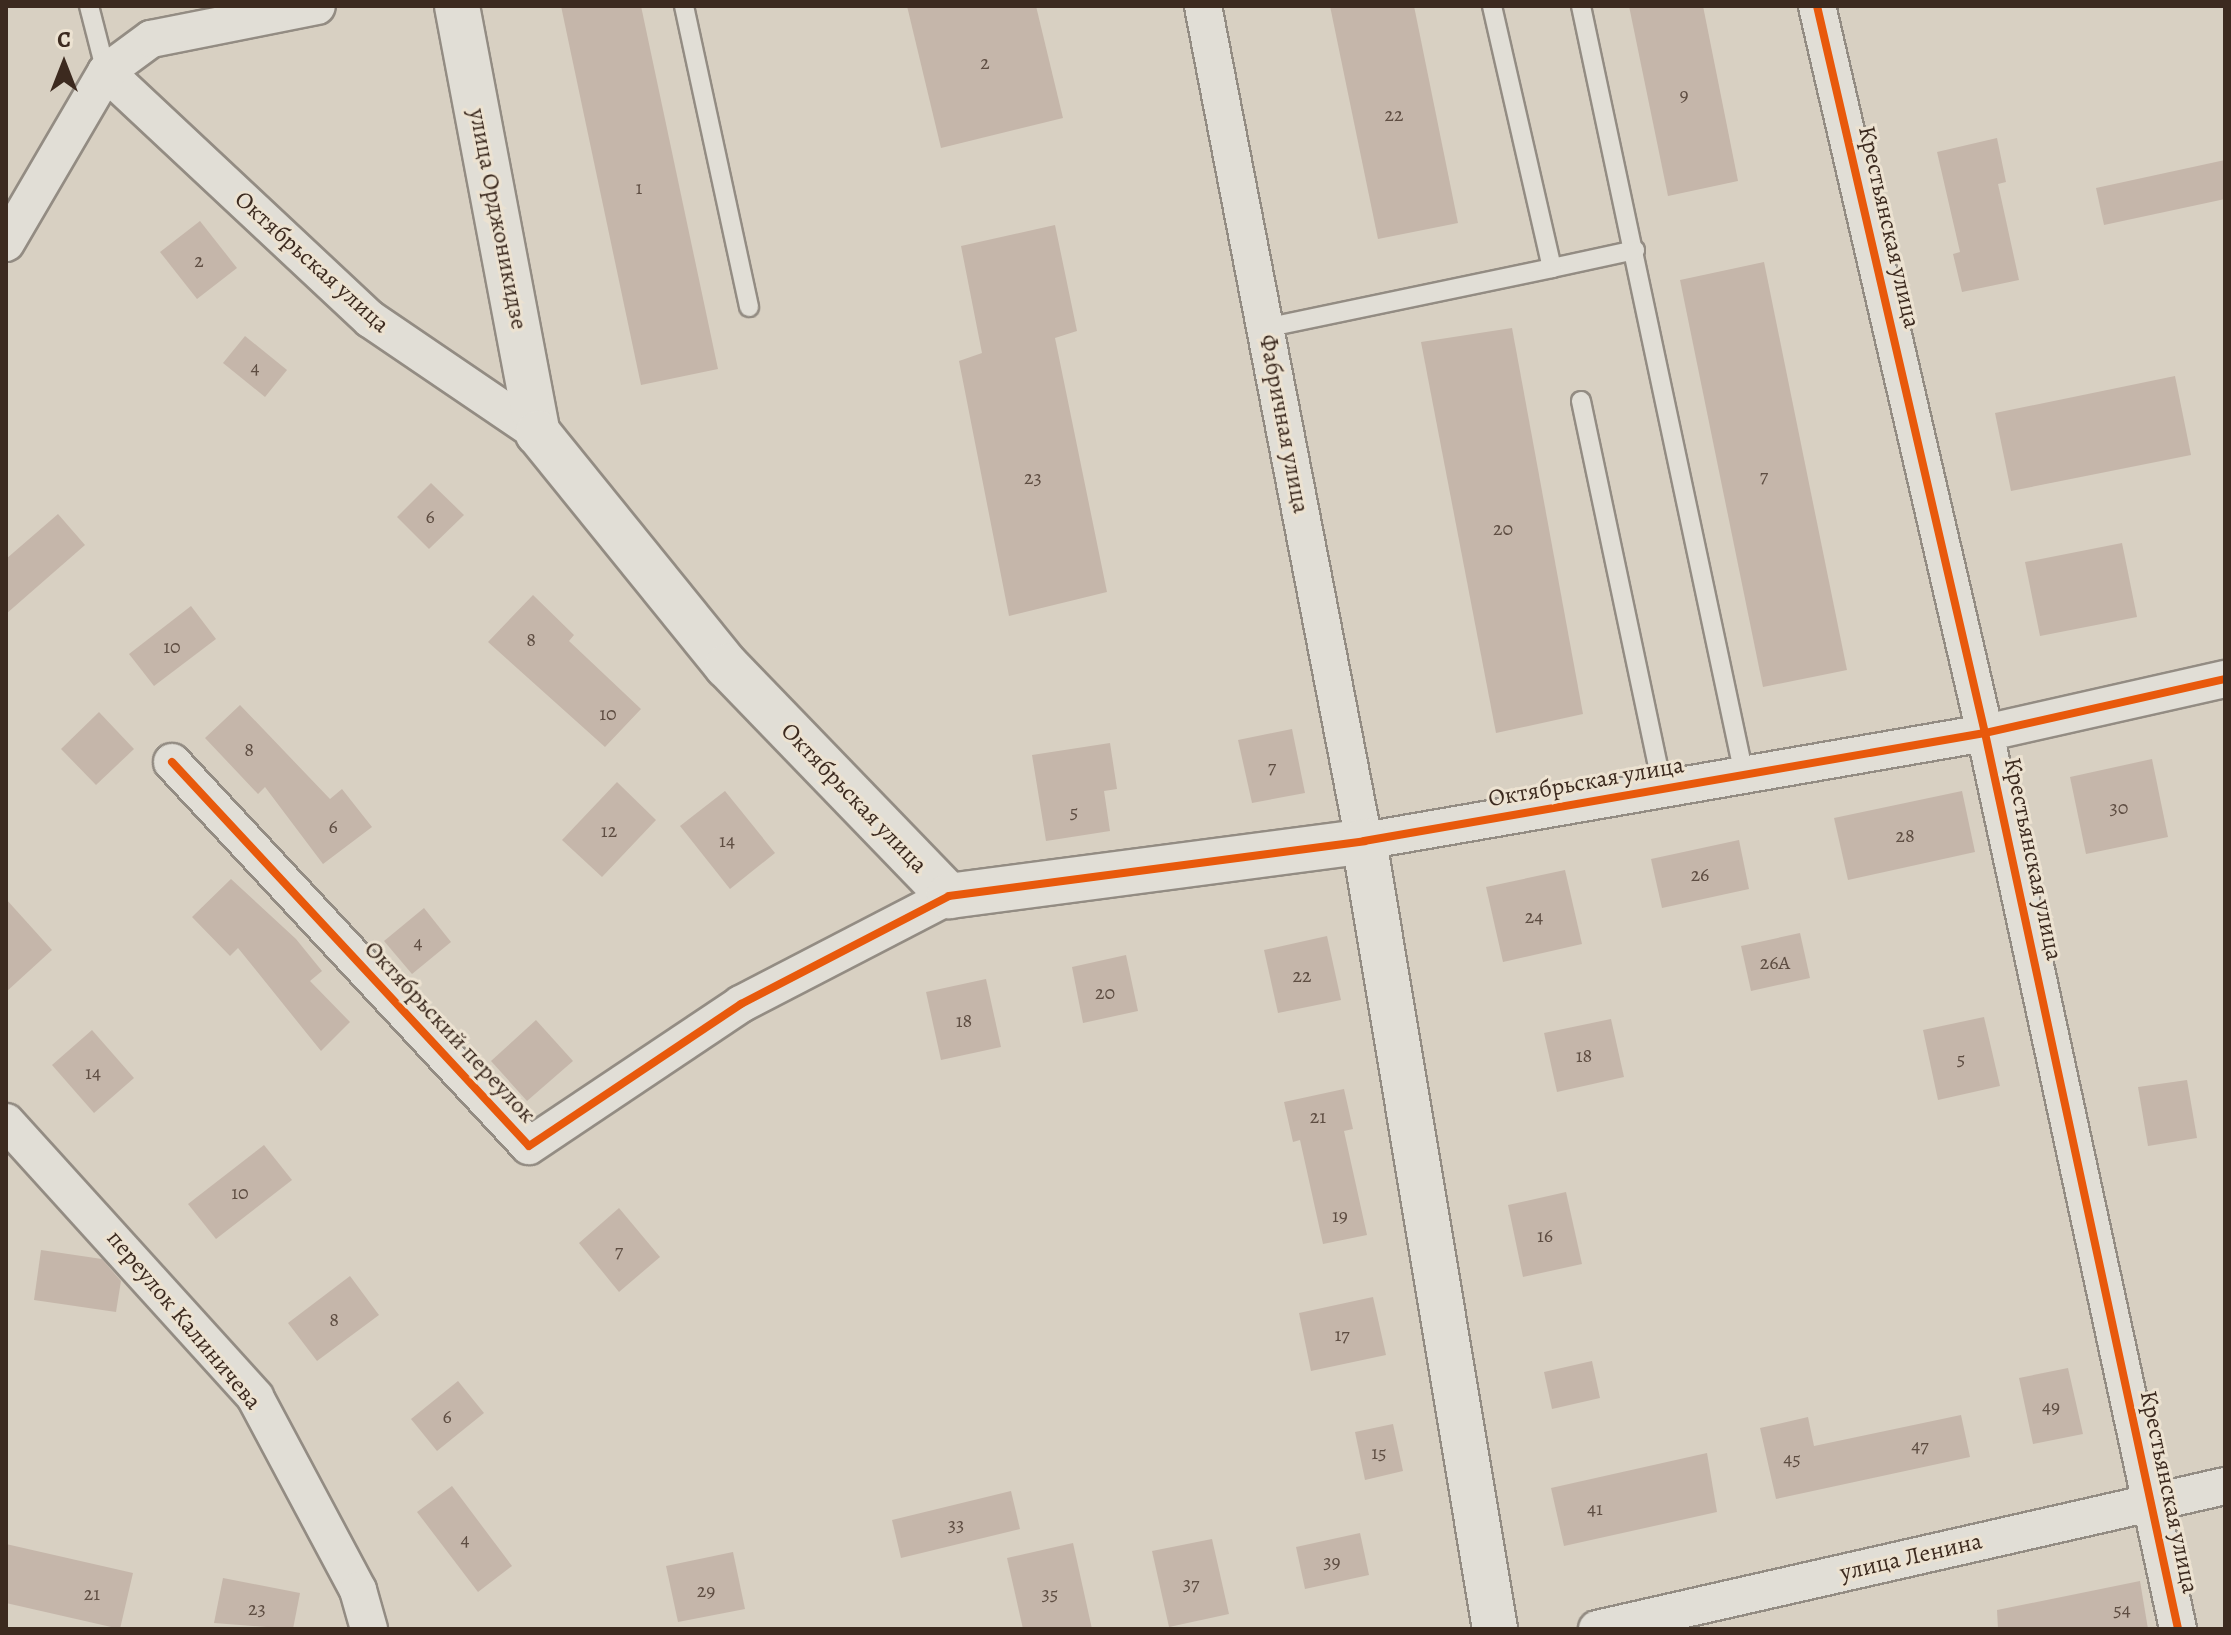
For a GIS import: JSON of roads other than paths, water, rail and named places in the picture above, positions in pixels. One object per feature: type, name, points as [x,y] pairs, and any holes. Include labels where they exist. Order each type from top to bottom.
[{"type":"street","points":[[6,243],[106,72],[151,39],[317,6]]},
{"type":"street","name":"улица Орджоникидзе","points":[[457,6],[538,433]]},
{"type":"street","name":"Фабричная улица","points":[[1203,6],[1364,841]]},
{"type":"street","name":"Крестьянская улица","points":[[1817,6],[1985,733],[2178,1629]]},
{"type":"street","name":"Октябрьская улица","points":[[106,72],[370,319],[538,433],[727,666],[949,896],[1364,841],[1985,733],[2225,679]]},
{"type":"street","name":"Октябрьский переулок","points":[[172,762],[529,1146],[741,1004],[949,896]]},
{"type":"street","points":[[1364,841],[1495,1629]]},
{"type":"street","name":"переулок Калиничева","points":[[6,1122],[255,1397],[358,1590],[369,1629]]},
{"type":"street","name":"улица Ленина","points":[[1597,1629],[2225,1486]]},
{"type":"lane","points":[[89,6],[106,72]]},
{"type":"lane","points":[[684,6],[749,307]]},
{"type":"lane","points":[[1492,6],[1552,268]]},
{"type":"lane","points":[[1581,6],[1744,775]]},
{"type":"lane","points":[[1265,328],[1635,250]]},
{"type":"lane","points":[[1581,401],[1663,789]]}]
